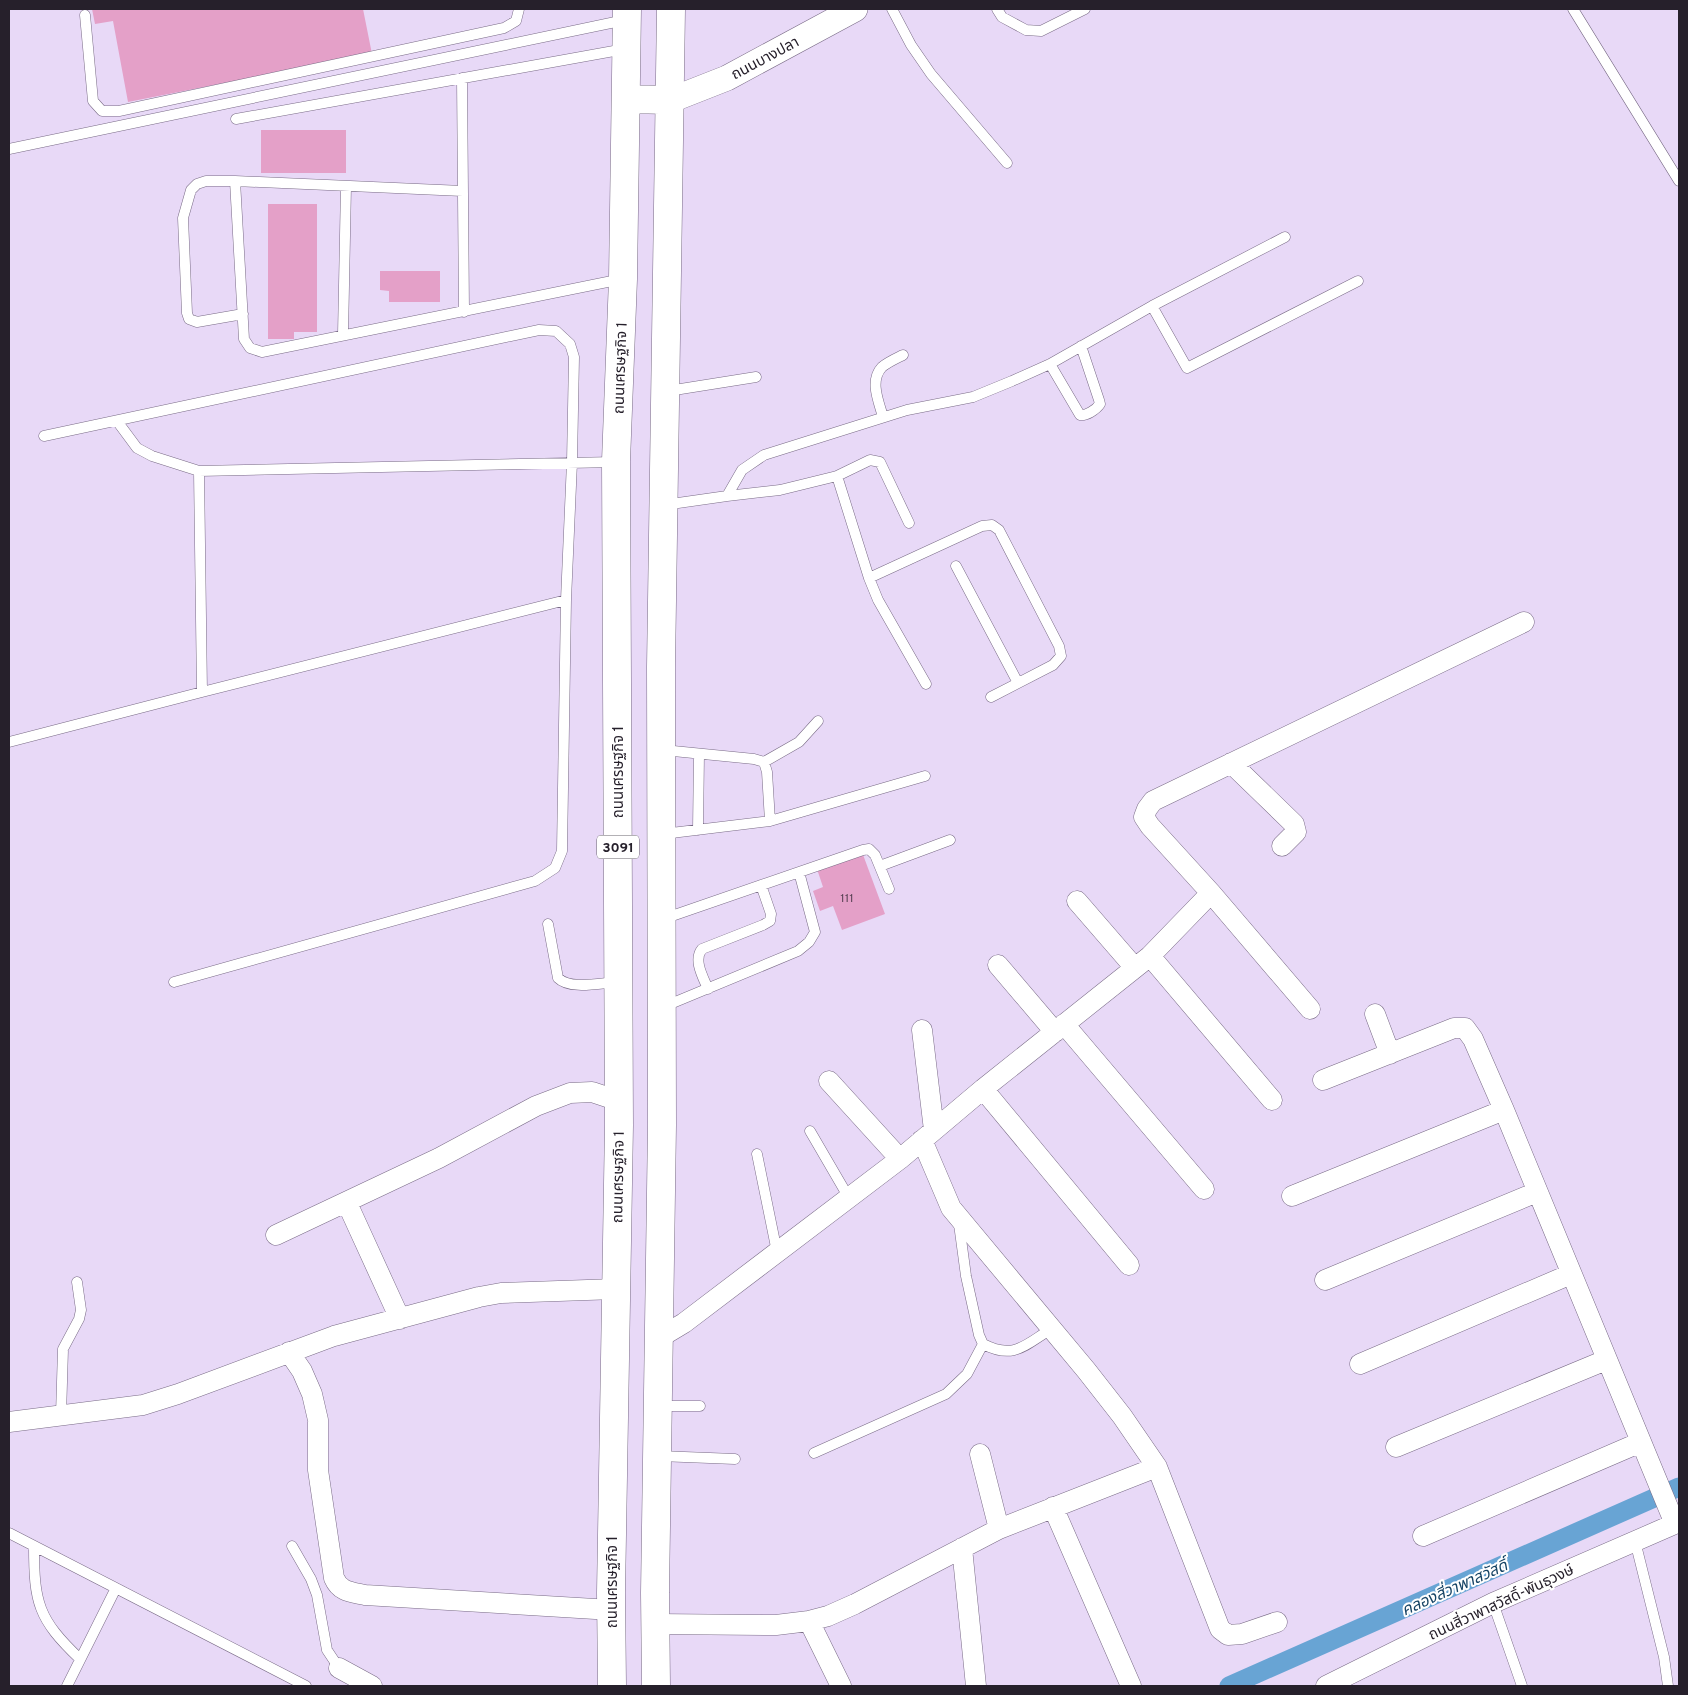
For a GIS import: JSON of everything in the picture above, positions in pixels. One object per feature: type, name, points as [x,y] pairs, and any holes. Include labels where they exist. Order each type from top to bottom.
[{"type":"main road","points":[[656,1686],[655,1624],[662,1125],[663,505],[671,9]]},
{"type":"main road","name":"ถนนเศรษฐกิจ 1","points":[[612,1686],[619,1101],[616,462],[624,279],[627,14]]},
{"type":"main road","points":[[626,99],[671,100]]},
{"type":"main road","points":[[624,205],[667,207]]},
{"type":"street","name":"ถนนบางปลา","points":[[671,100],[727,78],[854,9]]},
{"type":"street","points":[[1310,1008],[1211,893],[1150,826],[1144,817],[1146,809],[1152,801],[1524,622]]},
{"type":"street","points":[[1231,763],[1294,824],[1296,832],[1282,846]]},
{"type":"street","points":[[659,1338],[684,1323],[900,1159],[983,1089],[1142,962],[1211,893]]},
{"type":"street","points":[[1077,900],[1142,962],[1272,1100]]},
{"type":"street","points":[[998,965],[1059,1028],[1204,1189]]},
{"type":"street","points":[[1375,1014],[1390,1054]]},
{"type":"street","points":[[1323,1080],[1454,1028],[1465,1028],[1473,1040],[1504,1110],[1606,1360],[1674,1519]]},
{"type":"street","points":[[922,1030],[928,1135],[951,1208],[958,1219],[1122,1416],[1157,1467],[1220,1629],[1228,1635],[1242,1634],[1277,1622]]},
{"type":"street","points":[[829,1081],[900,1159]]},
{"type":"street","points":[[983,1089],[1129,1265]]},
{"type":"street","points":[[276,1236],[439,1158],[536,1106],[570,1093],[592,1092],[619,1101]]},
{"type":"street","points":[[1292,1196],[1504,1110]]},
{"type":"street","points":[[1325,1280],[1537,1192]]},
{"type":"street","points":[[347,1203],[400,1319]]},
{"type":"street","points":[[1360,1364],[1571,1274]]},
{"type":"street","points":[[9,1422],[143,1404],[178,1394],[334,1336],[479,1298],[501,1294],[616,1289]]},
{"type":"street","points":[[289,1352],[302,1371],[312,1394],[318,1420],[318,1470],[334,1578],[337,1586],[347,1592],[365,1595],[612,1610]]},
{"type":"street","points":[[1396,1447],[1606,1360]]},
{"type":"street","points":[[1423,1536],[1641,1442]]},
{"type":"street","points":[[980,1454],[999,1529]]},
{"type":"street","points":[[655,1624],[776,1625],[810,1621],[828,1616],[855,1604],[999,1529],[1157,1467]]},
{"type":"street","points":[[1053,1507],[1131,1686]]},
{"type":"street","name":"ถนนสี่วาพาสวัสดิ์-พันธุวงษ์","points":[[1331,1685],[1494,1603],[1635,1541],[1674,1519]]},
{"type":"street","points":[[962,1548],[976,1686]]},
{"type":"street","points":[[810,1621],[841,1686]]},
{"type":"street","points":[[339,1668],[372,1686]]},
{"type":"lane","points":[[86,15],[90,83],[94,100],[102,111],[119,111],[504,28],[516,21],[519,9]]},
{"type":"lane","points":[[892,9],[911,44],[931,74],[1007,163]]},
{"type":"lane","points":[[997,9],[1002,17],[1026,30],[1041,31],[1085,9]]},
{"type":"lane","points":[[1573,9],[1679,181]]},
{"type":"lane","points":[[12,148],[627,14]]},
{"type":"lane","points":[[236,119],[626,48]]},
{"type":"lane","points":[[462,78],[464,312]]},
{"type":"lane","points":[[243,314],[196,322],[189,319],[187,313],[183,218],[191,190],[197,184],[206,181],[235,181],[463,191]]},
{"type":"lane","points":[[235,181],[244,339],[250,348],[262,352],[624,279]]},
{"type":"lane","points":[[343,336],[346,186]]},
{"type":"lane","points":[[727,496],[742,470],[764,455],[906,410],[973,397],[1050,364],[1152,306],[1285,237]]},
{"type":"lane","points":[[1152,306],[1187,368],[1358,281]]},
{"type":"lane","points":[[44,436],[539,330],[556,331],[570,344],[574,357],[566,600],[562,851],[555,868],[535,881],[174,982]]},
{"type":"lane","points":[[1050,364],[1080,415],[1097,408],[1100,404],[1099,400],[1081,346]]},
{"type":"lane","points":[[883,417],[876,389],[876,376],[883,367],[903,354]]},
{"type":"lane","points":[[665,391],[756,377]]},
{"type":"lane","points":[[117,421],[137,448],[152,456],[199,471],[616,462]]},
{"type":"lane","points":[[663,505],[780,490],[837,476],[870,460],[880,462],[909,523]]},
{"type":"lane","points":[[199,471],[202,692]]},
{"type":"lane","points":[[837,476],[869,578],[878,600],[926,684]]},
{"type":"lane","points":[[869,578],[982,526],[992,525],[999,530],[1059,646],[1061,656],[1053,665],[991,697]]},
{"type":"lane","points":[[956,566],[1018,683]]},
{"type":"lane","points":[[9,742],[566,600]]},
{"type":"lane","points":[[662,750],[754,759],[764,762],[799,742],[818,721]]},
{"type":"lane","points":[[698,830],[699,754]]},
{"type":"lane","points":[[764,762],[767,772],[770,820]]},
{"type":"lane","points":[[662,834],[770,820],[925,776]]},
{"type":"lane","points":[[880,866],[950,840]]},
{"type":"lane","points":[[662,919],[863,850],[869,850],[875,855],[888,888]]},
{"type":"lane","points":[[662,1008],[798,951],[809,942],[815,932],[799,872]]},
{"type":"lane","points":[[708,989],[698,960],[698,953],[702,949],[762,926],[770,921],[771,914],[761,885]]},
{"type":"lane","points":[[548,924],[558,978],[562,982],[572,985],[619,982]]},
{"type":"lane","points":[[810,1131],[849,1198]]},
{"type":"lane","points":[[757,1154],[777,1252]]},
{"type":"lane","points":[[958,1219],[966,1276],[979,1335],[983,1344],[996,1351],[1008,1352],[1020,1349],[1051,1329]]},
{"type":"lane","points":[[60,1415],[63,1349],[79,1319],[81,1310],[77,1282]]},
{"type":"lane","points":[[814,1453],[946,1394],[967,1374],[983,1344]]},
{"type":"lane","points":[[658,1406],[700,1406]]},
{"type":"lane","points":[[657,1456],[735,1459]]},
{"type":"lane","points":[[9,1533],[306,1686]]},
{"type":"lane","points":[[1635,1541],[1664,1657],[1668,1686]]},
{"type":"lane","points":[[34,1546],[34,1582],[40,1610],[48,1624],[80,1658]]},
{"type":"lane","points":[[292,1546],[311,1579],[317,1595],[327,1650],[339,1668]]},
{"type":"lane","points":[[67,1686],[116,1588]]},
{"type":"lane","points":[[1494,1603],[1522,1686]]},
{"type":"building","points":[[92,9],[363,9],[372,54],[128,102],[113,21],[95,24]]},
{"type":"building","points":[[261,130],[346,130],[346,173],[261,173]]},
{"type":"building","points":[[268,204],[317,204],[317,332],[294,332],[294,339],[268,339]]},
{"type":"building","points":[[380,271],[440,271],[440,302],[389,302],[389,291],[380,290]]},
{"type":"building","points":[[862,852],[885,914],[842,930],[833,906],[820,911],[813,891],[823,887],[817,869]]},
{"type":"waterway","name":"คลองสี่วาพาสวัสดิ์","points":[[1229,1686],[1679,1487]]}]
